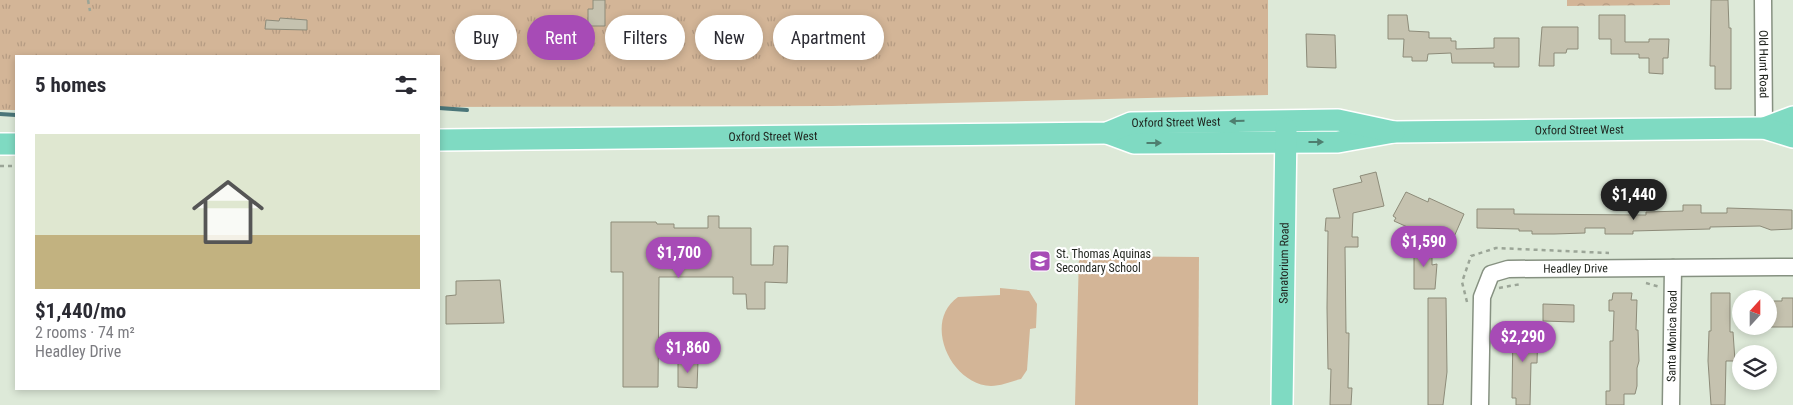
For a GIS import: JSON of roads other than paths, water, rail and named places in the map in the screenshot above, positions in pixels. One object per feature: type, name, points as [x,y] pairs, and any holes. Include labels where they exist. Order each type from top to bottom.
[{"type":"main road","name":"Oxford Street West","points":[[1764,128],[1793,117]]},
{"type":"main road","name":"Oxford Street West","points":[[1107,133],[1131,123],[1338,120],[1394,132]]},
{"type":"main road","name":"Sanatorium Road","points":[[1282,405],[1286,121]]},
{"type":"main road","name":"Oxford Street West","points":[[440,140],[1107,133],[1134,143],[1338,142],[1394,132],[1764,128],[1793,137]]},
{"type":"main road","points":[[0,144],[15,144]]},
{"type":"street","name":"Old Hunt Road","points":[[1763,0],[1764,128]]},
{"type":"street","name":"Santa Monica Road","points":[[1671,405],[1674,268]]},
{"type":"street","name":"Headley Drive","points":[[1480,405],[1482,296],[1491,274],[1508,269],[1793,268]]},
{"type":"waterway","points":[[440,108],[467,110]]},
{"type":"waterway","points":[[0,114],[15,115]]},
{"type":"place","name":"St. Thomas Aquinas Secondary School","points":[[1040,261]]}]
